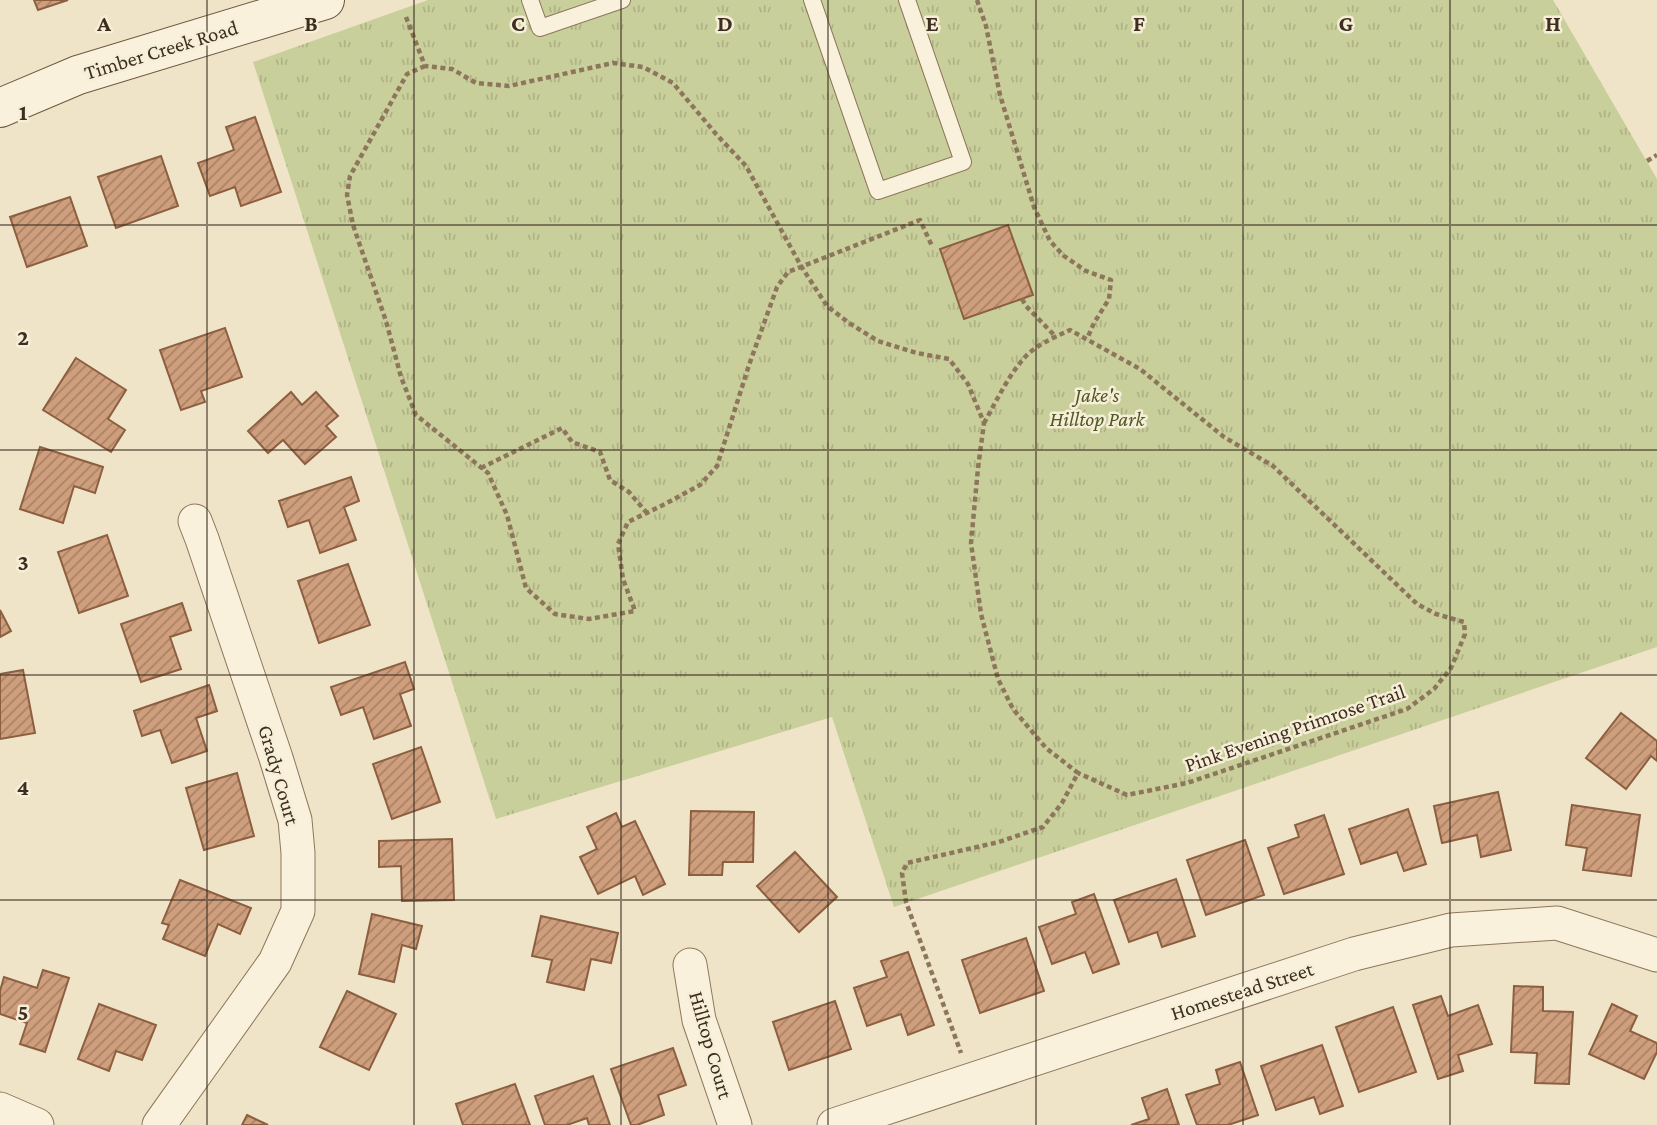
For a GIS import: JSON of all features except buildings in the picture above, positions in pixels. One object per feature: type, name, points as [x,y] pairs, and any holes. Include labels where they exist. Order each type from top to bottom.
[{"type":"street","name":"Timber Creek Road","points":[[0,108],[78,75],[283,6],[325,0]]},
{"type":"street","name":"Grady Court","points":[[159,1125],[275,961],[298,911],[295,820],[256,696],[195,521]]},
{"type":"street","name":"Homestead Street","points":[[834,1125],[1354,954],[1451,930],[1557,923],[1657,955]]},
{"type":"street","name":"Hilltop Court","points":[[690,965],[699,1020],[735,1125]]},
{"type":"street","points":[[0,1109],[37,1125]]},
{"type":"lane","points":[[530,0],[540,28],[622,0]]},
{"type":"lane","points":[[812,0],[878,191],[963,162],[906,0]]},
{"type":"path","points":[[977,0],[986,26],[1000,95],[1034,207],[1050,242],[1064,256],[1086,271],[1111,280],[1109,299],[1087,339]]},
{"type":"path","points":[[406,17],[425,65],[407,74],[350,176],[347,195],[353,225],[386,321],[401,377],[416,415],[488,473],[507,515],[526,588],[555,614],[589,620],[635,611],[623,579],[618,544],[628,522],[700,485],[717,466],[777,287],[788,272],[920,220],[932,246]]},
{"type":"path","name":"Pink Evening Primrose Trail","points":[[425,65],[452,69],[475,83],[509,86],[613,62],[643,67],[673,83],[746,166],[801,266],[827,306],[878,341],[949,359],[968,384],[984,423]]},
{"type":"path","points":[[1647,161],[1657,155]]},
{"type":"path","points":[[1022,299],[1056,337]]},
{"type":"path","name":"Pink Evening Primrose Trail","points":[[1070,330],[1087,339],[1140,369],[1224,436],[1273,466],[1417,604],[1436,614],[1464,622],[1465,634],[1451,668],[1434,689],[1407,709],[1187,783],[1126,795],[1078,773],[1046,748],[1013,709],[998,679],[981,614],[971,543],[978,468],[984,423],[1009,379],[1026,356],[1070,330]]},
{"type":"path","points":[[481,468],[562,428],[572,442],[600,452],[610,480],[629,492],[646,512]]},
{"type":"path","points":[[971,1080],[906,902],[902,873],[907,863],[999,842],[1043,827],[1062,803],[1078,773]]},
{"type":"green space","name":"Jake's Hilltop Park","points":[[428,0],[1553,0],[1657,179],[1657,647],[894,907],[832,717],[496,819],[253,62]]}]
